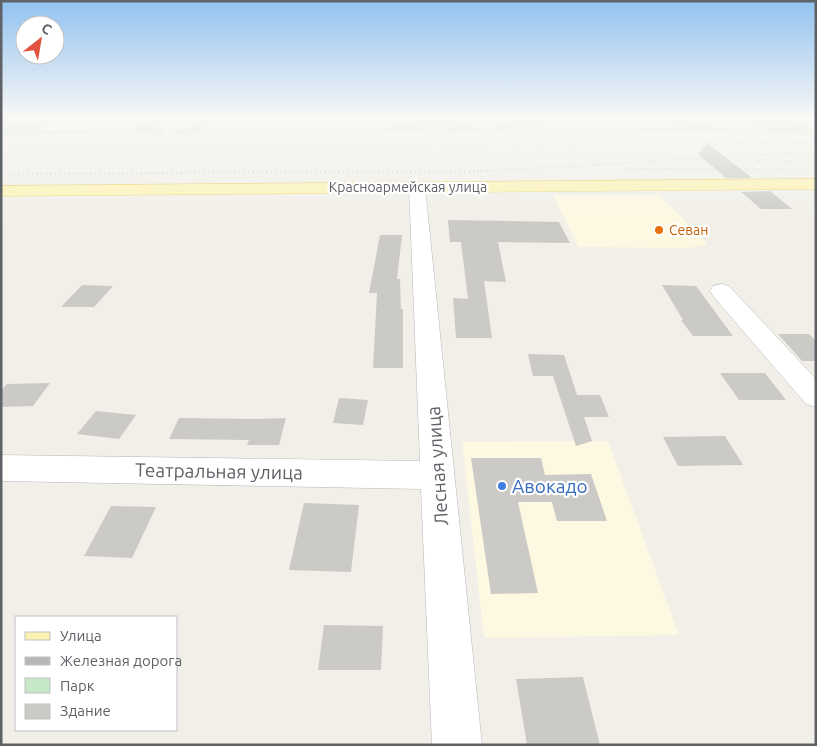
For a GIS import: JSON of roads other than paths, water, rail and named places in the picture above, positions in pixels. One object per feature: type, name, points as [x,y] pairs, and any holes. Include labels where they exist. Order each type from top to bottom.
[{"type":"main road","name":"Красноармейская улица","points":[[1,191],[816,184]]},
{"type":"street","name":"Лесная улица","points":[[417,187],[457,745]]},
{"type":"street","points":[[721,291],[816,398]]},
{"type":"street","name":"Театральная улица","points":[[1,468],[437,475]]},
{"type":"railway","points":[[487,171],[802,153]]},
{"type":"railway","points":[[756,161],[816,162]]},
{"type":"railway","points":[[626,169],[816,170]]},
{"type":"railway","points":[[1,174],[487,171]]},
{"type":"railway","points":[[470,172],[487,171]]},
{"type":"place","name":"Севан","points":[[659,230]]},
{"type":"place","name":"Авокадо","points":[[502,486]]}]
